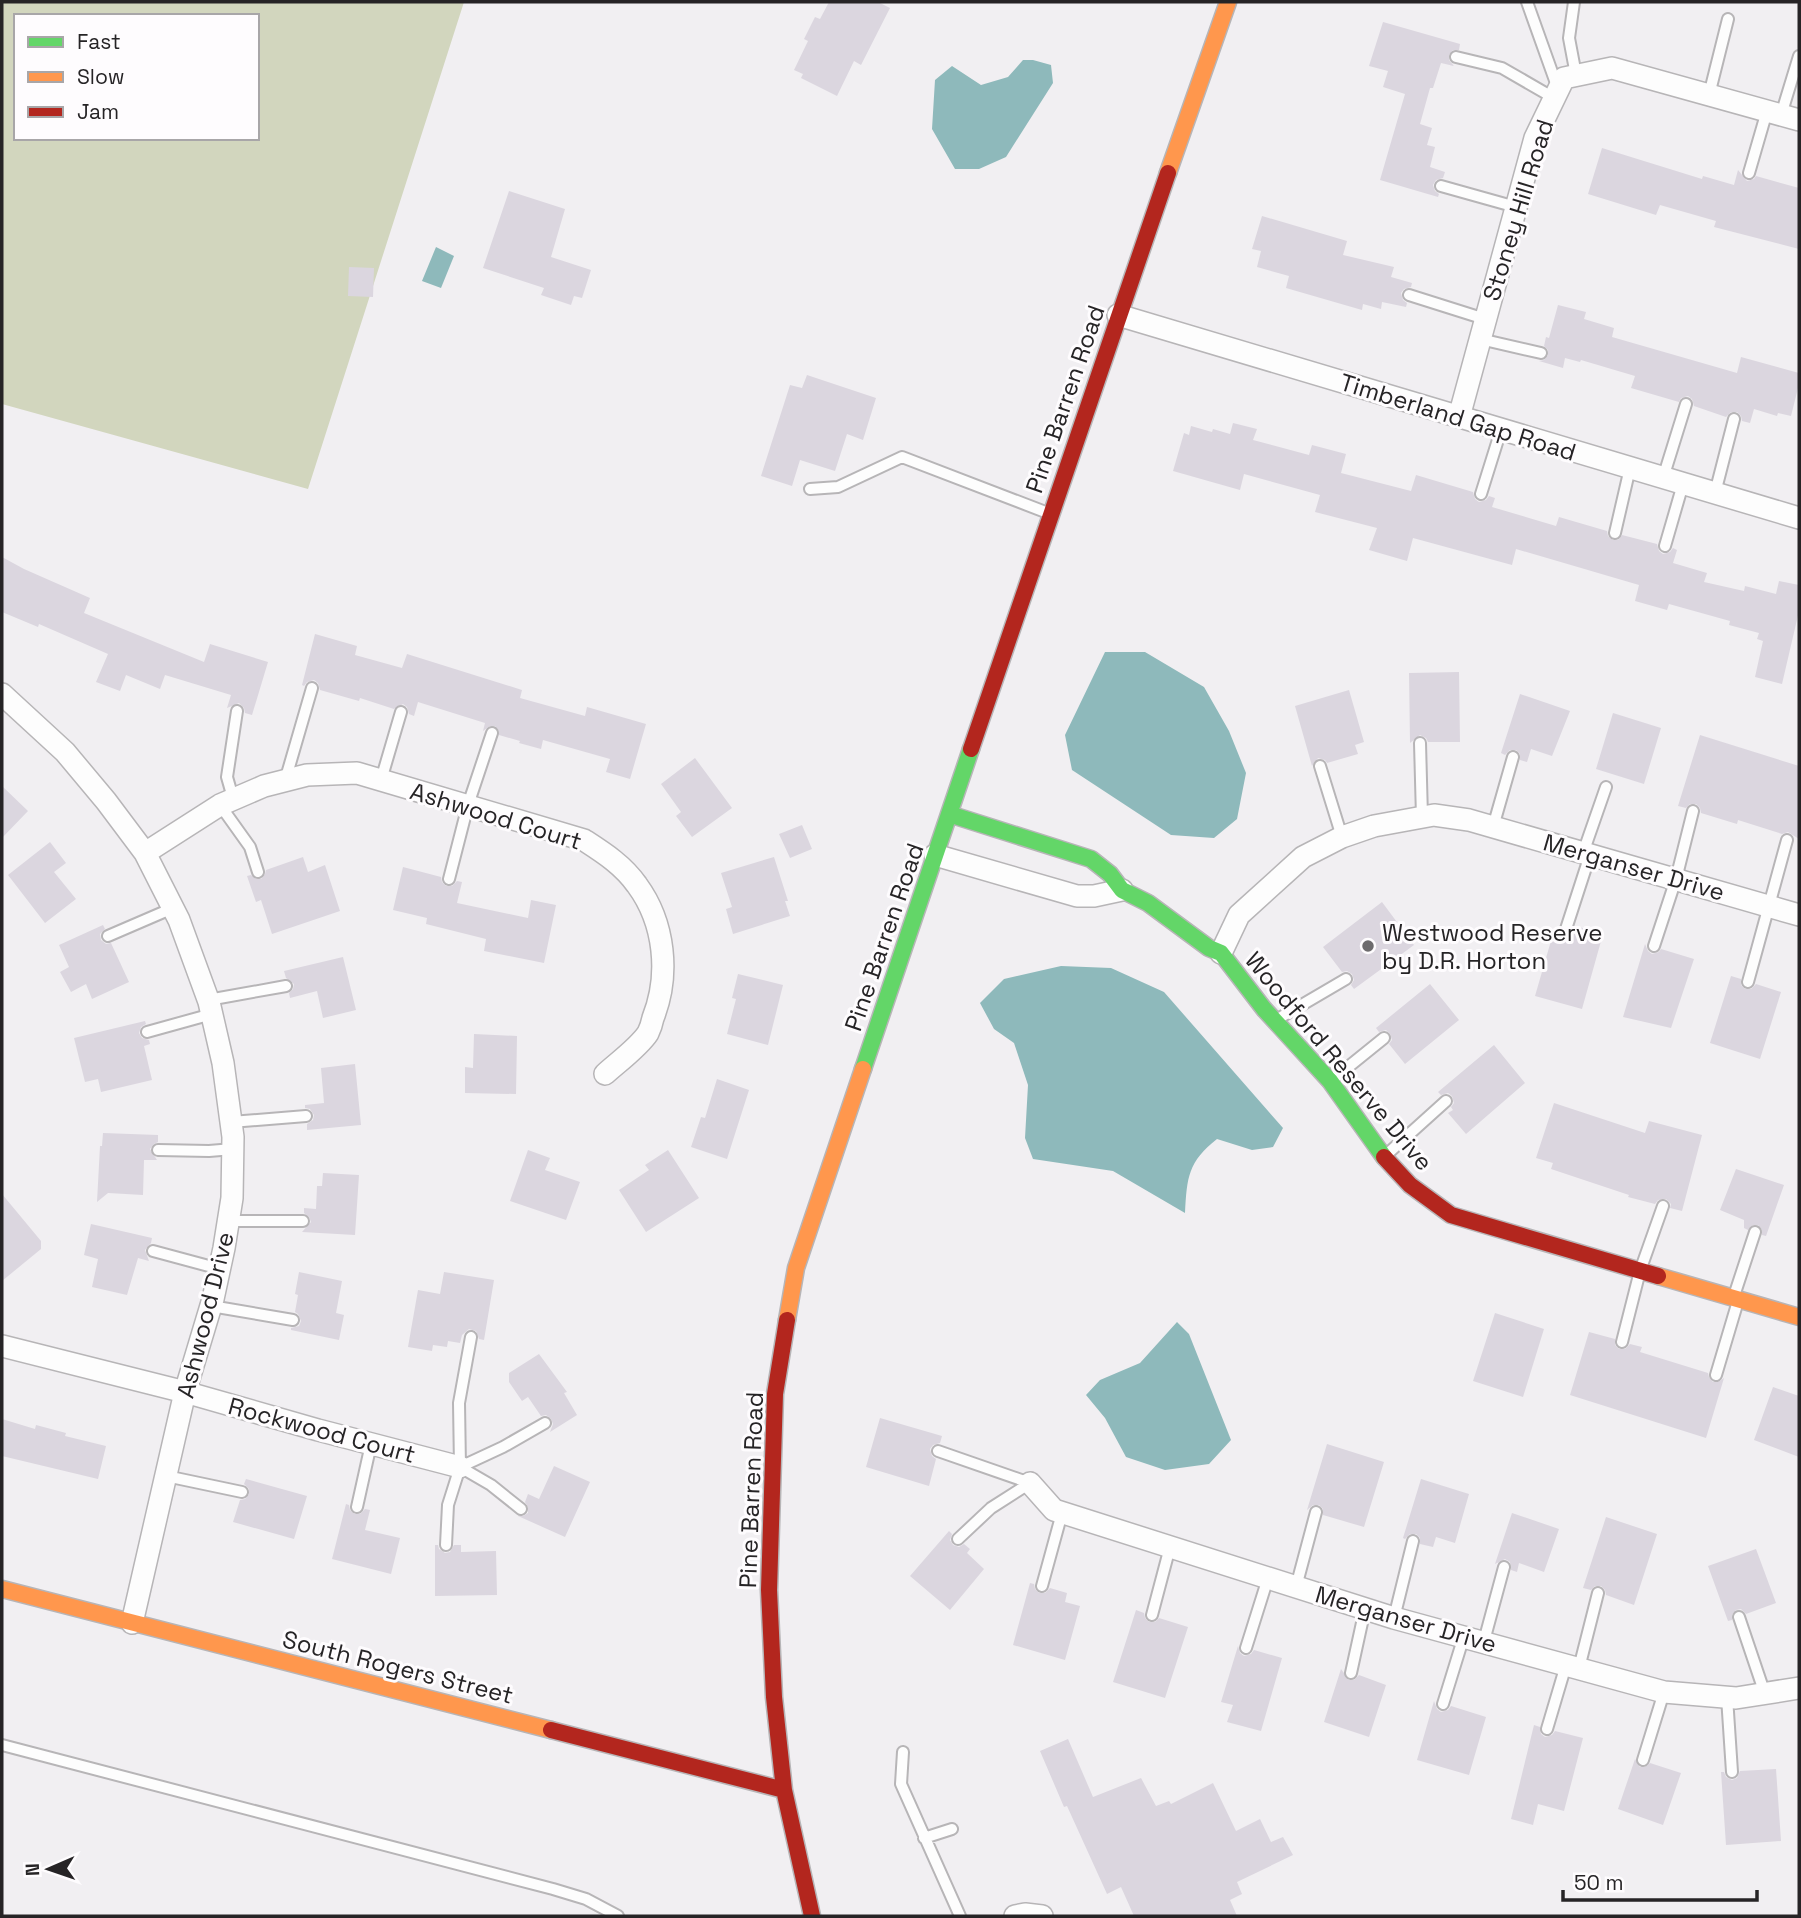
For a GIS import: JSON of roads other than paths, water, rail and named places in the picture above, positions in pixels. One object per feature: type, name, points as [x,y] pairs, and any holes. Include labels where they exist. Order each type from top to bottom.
[{"type":"main road","name":"Pine Barren Road","points":[[812,1916],[784,1790],[774,1697],[769,1590],[775,1394],[796,1268],[1050,514],[1228,2]]},
{"type":"main road","name":"Woodford Reserve Drive","points":[[949,814],[1091,859],[1110,874],[1122,890],[1149,903],[1209,948],[1221,953],[1275,1021],[1330,1082],[1384,1157],[1410,1185],[1451,1215],[1799,1317]]},
{"type":"main road","name":"South Rogers Street","points":[[2,1589],[784,1790]]},
{"type":"street","name":"Stoney Hill Road","points":[[1459,417],[1535,138],[1564,78],[1612,68],[1782,115]]},
{"type":"street","name":"Timberland Gap Road","points":[[1118,315],[1799,519]]},
{"type":"street","name":"Ashwood Drive","points":[[2,694],[65,752],[145,853],[173,908],[210,1007],[223,1063],[233,1149],[232,1198],[220,1269],[185,1392],[132,1623]]},
{"type":"street","name":"Ashwood Court","points":[[145,853],[227,802],[307,775],[357,773],[584,841],[612,858],[637,885],[652,911],[660,940],[664,972],[660,1002],[648,1034],[605,1074]]},
{"type":"street","name":"Merganser Drive","points":[[1221,953],[1240,915],[1303,856],[1342,837],[1374,826],[1434,815],[1469,820],[1799,915]]},
{"type":"street","points":[[935,855],[1077,896],[1094,897],[1122,890]]},
{"type":"street","name":"Rockwood Court","points":[[2,1346],[185,1392],[460,1467]]},
{"type":"street","name":"Merganser Drive","points":[[1030,1483],[1054,1510],[1062,1513],[1394,1618],[1664,1692],[1727,1697],[1799,1689]]},
{"type":"street","points":[[1015,1916],[1042,1916]]},
{"type":"lane","points":[[1527,2],[1556,93]]},
{"type":"lane","points":[[1574,2],[1569,38],[1576,75]]},
{"type":"lane","points":[[1709,95],[1728,19]]},
{"type":"lane","points":[[1749,173],[1782,115],[1799,55]]},
{"type":"lane","points":[[1456,57],[1502,68],[1556,93]]},
{"type":"lane","points":[[1441,186],[1516,206]]},
{"type":"lane","points":[[1409,295],[1541,353]]},
{"type":"lane","points":[[1665,546],[1686,404]]},
{"type":"lane","points":[[1715,494],[1734,419]]},
{"type":"lane","points":[[1481,494],[1501,430]]},
{"type":"lane","points":[[810,489],[838,487],[902,457],[1050,514]]},
{"type":"lane","points":[[1615,533],[1630,468]]},
{"type":"lane","points":[[285,781],[312,688]]},
{"type":"lane","points":[[237,711],[227,802],[250,847],[258,872]]},
{"type":"lane","points":[[381,780],[401,712]]},
{"type":"lane","points":[[449,879],[468,805],[492,733]]},
{"type":"lane","points":[[1420,743],[1422,817]]},
{"type":"lane","points":[[1493,827],[1513,757]]},
{"type":"lane","points":[[1320,766],[1342,837]]},
{"type":"lane","points":[[1566,929],[1606,787]]},
{"type":"lane","points":[[1654,946],[1676,879],[1693,811]]},
{"type":"lane","points":[[1748,982],[1787,840]]},
{"type":"lane","points":[[108,936],[173,908]]},
{"type":"lane","points":[[1275,1021],[1346,979]]},
{"type":"lane","points":[[148,1032],[210,1007],[286,986]]},
{"type":"lane","points":[[1330,1082],[1384,1038]]},
{"type":"lane","points":[[1384,1157],[1446,1101]]},
{"type":"lane","points":[[231,1122],[306,1116]]},
{"type":"lane","points":[[158,1150],[209,1152],[233,1149]]},
{"type":"lane","points":[[1622,1342],[1640,1271],[1664,1206]]},
{"type":"lane","points":[[228,1221],[303,1221]]},
{"type":"lane","points":[[1716,1376],[1755,1232]]},
{"type":"lane","points":[[153,1251],[220,1269]]},
{"type":"lane","points":[[211,1306],[293,1320]]},
{"type":"lane","points":[[446,1545],[448,1505],[460,1467],[459,1403],[471,1337]]},
{"type":"lane","points":[[460,1467],[545,1423]]},
{"type":"lane","points":[[357,1507],[371,1444]]},
{"type":"lane","points":[[938,1451],[1030,1483]]},
{"type":"lane","points":[[460,1467],[491,1485],[522,1509]]},
{"type":"lane","points":[[166,1476],[242,1492]]},
{"type":"lane","points":[[958,1539],[991,1508],[1030,1483]]},
{"type":"lane","points":[[1042,1586],[1062,1513]]},
{"type":"lane","points":[[1296,1587],[1316,1513]]},
{"type":"lane","points":[[1394,1618],[1413,1541]]},
{"type":"lane","points":[[1152,1615],[1171,1547]]},
{"type":"lane","points":[[1443,1704],[1504,1567]]},
{"type":"lane","points":[[1246,1648],[1268,1578]]},
{"type":"lane","points":[[1547,1728],[1573,1666],[1598,1593]]},
{"type":"lane","points":[[1351,1672],[1365,1609]]},
{"type":"lane","points":[[1739,1617],[1765,1694]]},
{"type":"lane","points":[[1643,1760],[1664,1692]]},
{"type":"lane","points":[[1727,1697],[1732,1772]]},
{"type":"lane","points":[[2,1745],[553,1889],[586,1899],[618,1916]]},
{"type":"lane","points":[[903,1752],[901,1784],[960,1916]]},
{"type":"lane","points":[[924,1838],[952,1829]]},
{"type":"water","points":[[1023,60],[1051,65],[1053,83],[1006,157],[979,169],[955,169],[932,129],[935,80],[952,66],[981,85],[1008,77]]},
{"type":"water","points":[[436,247],[454,256],[441,288],[422,281]]},
{"type":"water","points":[[1105,652],[1145,652],[1204,687],[1229,731],[1246,773],[1237,819],[1214,838],[1171,835],[1072,770],[1065,735]]},
{"type":"water","points":[[1061,966],[1111,968],[1164,992],[1283,1128],[1273,1147],[1252,1150],[1217,1139],[1200,1155],[1191,1171],[1185,1213],[1113,1171],[1033,1159],[1025,1138],[1028,1085],[1014,1043],[994,1029],[980,1003],[1004,979]]},
{"type":"water","points":[[1177,1322],[1189,1334],[1231,1440],[1209,1464],[1165,1470],[1126,1457],[1105,1418],[1086,1395],[1100,1380],[1140,1363]]},
{"type":"place","name":"Westwood Reserve by D.R. Horton","points":[[1368,946]]}]
